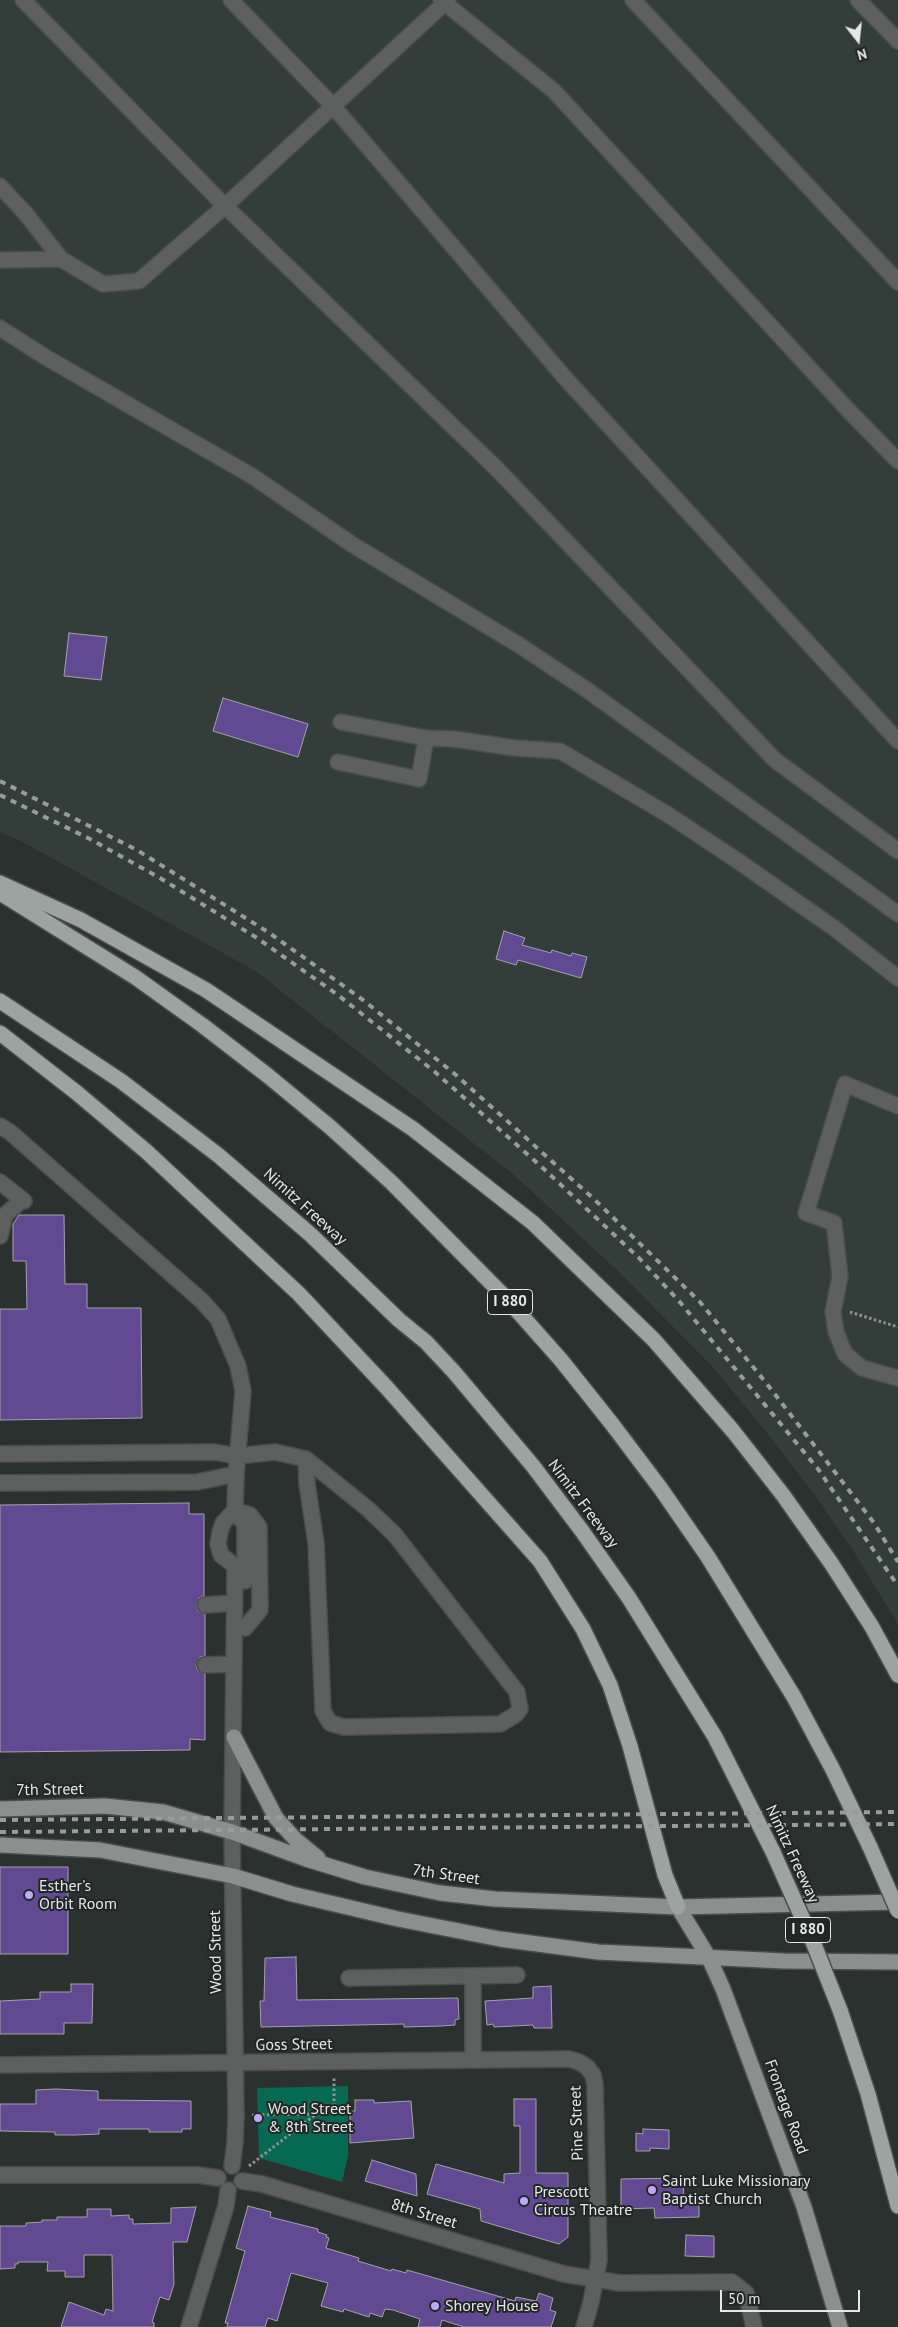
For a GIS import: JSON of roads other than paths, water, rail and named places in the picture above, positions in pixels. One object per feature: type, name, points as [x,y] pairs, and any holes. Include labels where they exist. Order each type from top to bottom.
[{"type":"highway","points":[[0,883],[96,928],[206,990],[413,1129],[533,1223],[636,1321],[733,1431],[783,1495],[831,1563],[872,1628],[898,1675]]},
{"type":"highway","name":"I 880","points":[[0,893],[135,977],[267,1075],[385,1176],[506,1298],[561,1360],[662,1489],[752,1625],[810,1726],[870,1847],[898,1911]]},
{"type":"highway","name":"Nimitz Freeway","points":[[0,1001],[121,1082],[218,1155],[311,1235],[399,1320],[426,1342],[454,1372],[533,1466],[582,1531],[629,1598],[715,1737],[773,1852],[813,1942],[840,2010],[868,2094],[898,2206]]},
{"type":"highway","points":[[0,1033],[77,1092],[128,1136],[230,1228],[299,1294],[387,1388],[540,1561],[574,1613],[607,1678],[630,1746],[665,1875],[678,1907]]},
{"type":"main road","points":[[234,1737],[276,1818],[296,1840],[327,1865]]},
{"type":"main road","name":"7th Street","points":[[0,1808],[105,1806],[163,1812],[232,1832],[373,1879],[440,1893],[495,1899],[678,1907],[898,1902]]},
{"type":"main road","points":[[0,1845],[100,1850],[232,1876],[292,1894],[389,1917],[500,1939],[598,1952],[869,1964],[898,1962]]},
{"type":"main road","name":"Frontage Road","points":[[678,1907],[710,1958],[801,2198],[840,2327]]},
{"type":"street","points":[[23,0],[226,206],[497,469],[775,760],[898,851]]},
{"type":"street","points":[[232,0],[333,106],[566,379],[898,742]]},
{"type":"street","points":[[633,0],[898,282]]},
{"type":"street","points":[[858,0],[898,42]]},
{"type":"street","points":[[0,186],[26,214],[61,259],[103,284],[139,281],[226,206],[444,1],[554,91],[849,411],[898,461]]},
{"type":"street","points":[[0,260],[61,259]]},
{"type":"street","points":[[0,328],[55,363],[252,476],[352,545],[519,645],[635,725],[898,914]]},
{"type":"street","points":[[341,722],[426,738],[454,739],[515,748],[560,751],[667,814],[738,861],[834,928],[898,978]]},
{"type":"street","points":[[338,762],[420,779],[426,738]]},
{"type":"street","points":[[898,1106],[845,1084],[806,1213],[834,1222],[840,1276],[833,1312],[836,1332],[845,1354],[862,1368],[898,1378]]},
{"type":"street","points":[[0,1126],[10,1132],[202,1301],[218,1318],[238,1366],[243,1391],[237,1456],[235,1510],[245,1525],[245,1628],[234,1644]]},
{"type":"street","points":[[0,1182],[23,1200],[5,1214],[0,1236]]},
{"type":"street","points":[[0,1454],[214,1452],[237,1456],[275,1452],[306,1459],[368,1509],[395,1535],[517,1692],[520,1708],[515,1715],[500,1724],[344,1727],[330,1723],[322,1711],[316,1543],[307,1484],[306,1459]]},
{"type":"street","points":[[0,1483],[197,1482],[236,1474]]},
{"type":"street","name":"Wood Street","points":[[235,1510],[223,1523],[218,1544],[221,1555],[235,1566],[232,1876],[236,2063],[235,2142],[238,2174]]},
{"type":"street","points":[[204,1605],[234,1604]]},
{"type":"street","points":[[204,1665],[234,1664]]},
{"type":"street","points":[[349,1978],[517,1975]]},
{"type":"street","points":[[473,1976],[473,2060]]},
{"type":"street","name":"Goss Street","points":[[0,2065],[569,2059],[587,2067]]},
{"type":"street","name":"Pine Street","points":[[584,2327],[599,2260],[594,2084],[592,2075],[587,2067]]},
{"type":"street","points":[[221,2171],[238,2174],[236,2188],[228,2190],[221,2186],[218,2178],[221,2171]]},
{"type":"street","name":"8th Street","points":[[238,2174],[262,2184],[564,2274],[595,2281],[620,2283],[732,2282],[746,2293],[754,2327]]},
{"type":"street","points":[[0,2175],[198,2175],[218,2178]]},
{"type":"street","points":[[189,2327],[226,2206],[228,2190]]},
{"type":"railway","points":[[0,781],[137,850],[271,934],[363,1000],[456,1075],[595,1200],[700,1302],[767,1384],[874,1523],[898,1562]]},
{"type":"railway","points":[[0,795],[90,839],[160,878],[257,938],[338,995],[435,1072],[544,1169],[639,1258],[679,1301],[818,1469],[898,1586]]},
{"type":"railway","points":[[0,1820],[898,1812]]},
{"type":"railway","points":[[0,1832],[898,1824]]},
{"type":"place","name":"Esther's Orbit Room","points":[[29,1895]]},
{"type":"place","name":"Wood Street & 8th Street","points":[[258,2118]]},
{"type":"place","name":"Saint Luke Missionary Baptist Church","points":[[652,2190]]},
{"type":"place","name":"Prescott Circus Theatre","points":[[524,2201]]},
{"type":"place","name":"Shorey House","points":[[435,2306]]}]
